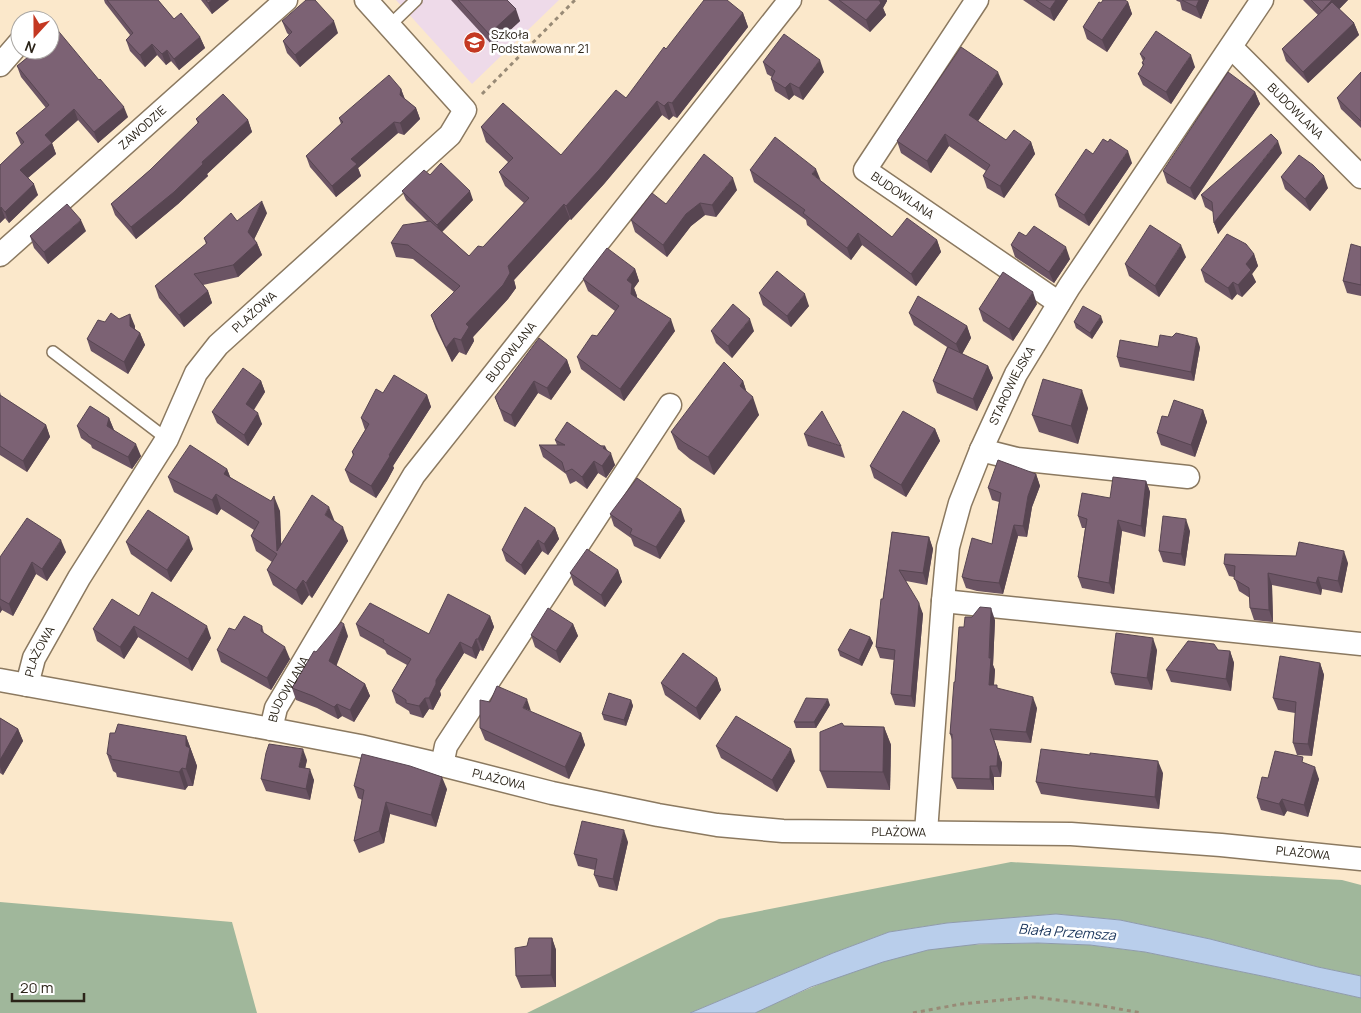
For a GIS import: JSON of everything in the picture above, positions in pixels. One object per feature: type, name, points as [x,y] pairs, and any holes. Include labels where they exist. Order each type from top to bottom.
[{"type":"street","name":"ZAWODZIE","points":[[0,255],[286,0]]},
{"type":"street","points":[[366,0],[465,110]]},
{"type":"street","name":"BUDOWLANA","points":[[271,729],[276,708],[414,475],[790,0]]},
{"type":"street","name":"BUDOWLANA","points":[[977,0],[865,170],[1059,304]]},
{"type":"street","name":"STAROWIEJSKA","points":[[926,832],[942,601],[948,547],[960,503],[1016,374],[1059,304],[1262,0]]},
{"type":"street","name":"BUDOWLANA","points":[[1231,47],[1361,177]]},
{"type":"street","points":[[0,65],[10,54]]},
{"type":"street","name":"PLAŻOWA","points":[[26,685],[34,658],[75,586],[167,439],[196,373],[218,345],[450,135],[465,110]]},
{"type":"street","points":[[442,765],[446,746],[670,405]]},
{"type":"street","points":[[982,450],[1017,459],[1188,478]]},
{"type":"street","points":[[942,601],[1361,644]]},
{"type":"street","name":"PLAŻOWA","points":[[0,680],[360,746],[552,794],[717,825],[783,831],[1071,834],[1221,845],[1361,859]]},
{"type":"lane","points":[[389,26],[416,0]]},
{"type":"lane","points":[[52,352],[167,439]]},
{"type":"path","points":[[465,110],[575,0]]},
{"type":"path","points":[[912,1013],[960,1004],[1033,997],[1098,1005],[1141,1013]]},
{"type":"shaded area","name":"Szkoła Podstawowa nr 21","points":[[396,0],[559,0],[472,84]]},
{"type":"green space","points":[[1011,862],[1342,880],[1361,885],[1361,976],[1210,939],[1120,920],[1056,914],[947,923],[889,932],[833,953],[690,1013],[527,1013],[719,919]]},
{"type":"green space","points":[[0,902],[232,922],[257,1013],[0,1013]]},
{"type":"green space","points":[[1038,943],[1090,945],[1145,952],[1267,977],[1361,998],[1361,1013],[755,1013],[840,976],[906,955],[955,946]]},
{"type":"water","name":"Biała Przemsza","points":[[1056,914],[1120,920],[1210,939],[1361,976],[1361,998],[1145,952],[1090,945],[1038,943],[979,944],[928,950],[883,962],[811,987],[755,1013],[690,1013],[833,953],[889,932],[947,923]]},
{"type":"building","points":[[107,0],[158,0],[174,19],[181,13],[200,37],[174,59],[167,50],[162,54],[152,44],[140,55],[126,40],[133,33]]},
{"type":"building","points":[[306,0],[315,0],[334,21],[295,55],[283,41],[292,32],[282,21]]},
{"type":"building","points":[[458,0],[507,0],[516,9],[489,34]]},
{"type":"building","points":[[704,0],[727,0],[743,13],[672,103],[668,102],[664,106],[657,101],[599,170],[566,206],[564,204],[508,266],[510,273],[503,285],[466,324],[469,327],[461,340],[454,338],[446,348],[431,315],[460,286],[408,245],[391,243],[403,225],[430,221],[469,256],[478,246],[483,247],[529,198],[499,172],[513,158],[481,127],[503,103],[561,155],[616,90],[626,98],[664,47],[666,49]]},
{"type":"building","points":[[839,0],[879,0],[881,3],[866,20]]},
{"type":"building","points":[[1036,0],[1056,0],[1050,9]]},
{"type":"building","points":[[1103,0],[1125,0],[1128,2],[1102,40],[1083,27],[1099,2],[1101,3]]},
{"type":"building","points":[[1182,0],[1199,0],[1196,7]]},
{"type":"building","points":[[1311,0],[1332,0],[1322,11]]},
{"type":"building","points":[[1332,2],[1354,23],[1303,72],[1282,49]]},
{"type":"building","points":[[1156,31],[1191,55],[1166,92],[1138,74],[1145,58],[1140,54]]},
{"type":"building","points":[[60,33],[124,107],[94,132],[74,109],[45,135],[52,143],[20,170],[34,184],[5,212],[1,207],[0,209],[0,165],[24,142],[16,133],[49,105],[17,66],[24,60],[60,60]]},
{"type":"building","points":[[784,34],[820,60],[799,88],[790,83],[785,88],[771,79],[775,71],[763,62]]},
{"type":"building","points":[[961,47],[998,72],[969,115],[1006,140],[1014,130],[1031,142],[1000,186],[983,176],[990,165],[945,134],[927,161],[897,141]]},
{"type":"building","points":[[1228,72],[1255,92],[1190,188],[1163,171]]},
{"type":"building","points":[[1361,72],[1361,121],[1337,98]]},
{"type":"building","points":[[389,75],[401,89],[400,95],[416,108],[400,123],[394,122],[351,159],[357,164],[332,186],[306,156],[343,122],[339,118]]},
{"type":"building","points":[[223,94],[248,120],[202,162],[203,164],[174,192],[131,227],[111,204],[150,170],[199,122],[196,119]]},
{"type":"building","points":[[1271,134],[1278,141],[1214,223],[1212,202],[1201,195]]},
{"type":"building","points":[[775,137],[816,169],[812,174],[892,237],[907,218],[937,240],[911,274],[858,233],[847,248],[803,213],[805,210],[750,170]]},
{"type":"building","points":[[1103,139],[1108,142],[1110,139],[1128,151],[1084,215],[1055,195],[1086,149],[1093,154]]},
{"type":"building","points":[[704,154],[733,178],[712,205],[700,203],[686,214],[663,245],[631,220],[652,193],[666,204]]},
{"type":"building","points":[[1299,155],[1324,176],[1305,199],[1281,177]]},
{"type":"building","points":[[441,163],[470,191],[437,225],[402,191],[424,170],[430,175]]},
{"type":"building","points":[[262,201],[248,232],[257,243],[233,265],[194,274],[208,291],[179,315],[155,286],[207,243],[204,238],[231,213],[237,221]]},
{"type":"building","points":[[67,204],[81,220],[44,252],[30,236]]},
{"type":"building","points":[[1150,225],[1181,245],[1155,286],[1125,264]]},
{"type":"building","points":[[1034,226],[1066,247],[1049,272],[1011,245],[1019,232],[1026,236]]},
{"type":"building","points":[[1227,234],[1246,244],[1254,254],[1246,264],[1251,270],[1238,285],[1233,282],[1228,288],[1201,270]]},
{"type":"building","points":[[1351,244],[1361,247],[1361,285],[1343,281]]},
{"type":"building","points":[[607,248],[635,269],[627,280],[632,284],[631,294],[671,319],[620,389],[577,357],[592,335],[597,336],[619,306],[583,279]]},
{"type":"building","points":[[777,271],[805,294],[787,316],[759,293]]},
{"type":"building","points":[[1003,272],[1033,292],[1009,329],[979,309]]},
{"type":"building","points":[[918,296],[967,326],[956,344],[909,313]]},
{"type":"building","points":[[733,304],[750,319],[728,346],[711,331]]},
{"type":"building","points":[[1083,306],[1101,316],[1090,333],[1074,322]]},
{"type":"building","points":[[111,313],[119,319],[130,314],[130,326],[140,333],[124,362],[87,339],[98,320],[105,322]]},
{"type":"building","points":[[1176,333],[1197,338],[1191,372],[1117,357],[1120,340],[1158,347],[1160,335],[1172,337]]},
{"type":"building","points":[[539,338],[567,360],[547,388],[534,381],[511,415],[500,409],[495,397]]},
{"type":"building","points":[[948,347],[988,366],[973,399],[933,381]]},
{"type":"building","points":[[724,362],[743,381],[740,386],[753,397],[708,457],[683,442],[671,432]]},
{"type":"building","points":[[243,368],[261,381],[246,404],[258,413],[244,435],[212,412]]},
{"type":"building","points":[[394,375],[427,395],[371,486],[345,470],[354,454],[352,452],[369,424],[361,418],[376,389],[383,393]]},
{"type":"building","points":[[1043,379],[1082,390],[1071,426],[1032,415]]},
{"type":"building","points":[[0,395],[46,425],[23,461],[0,446]]},
{"type":"building","points":[[1174,400],[1203,410],[1191,445],[1157,433],[1162,416],[1168,417]]},
{"type":"building","points":[[90,406],[109,418],[107,426],[136,444],[128,457],[88,436],[77,426]]},
{"type":"building","points":[[822,411],[841,446],[804,434]]},
{"type":"building","points":[[903,411],[935,429],[901,485],[870,466]]},
{"type":"building","points":[[567,422],[601,446],[605,446],[603,448],[611,453],[602,466],[594,461],[582,477],[572,469],[565,472],[562,462],[539,445],[565,445],[555,440]]},
{"type":"building","points":[[190,445],[227,469],[224,474],[271,501],[274,496],[277,551],[312,495],[329,507],[325,515],[343,527],[306,583],[303,580],[296,590],[267,570],[277,554],[251,536],[259,522],[216,494],[212,500],[168,477]]},
{"type":"building","points":[[998,460],[1036,474],[1028,496],[1023,526],[1014,525],[999,583],[962,577],[972,538],[992,544],[1001,493],[988,488]]},
{"type":"building","points":[[1113,477],[1146,481],[1141,526],[1118,520],[1109,583],[1078,577],[1087,519],[1078,516],[1082,493],[1110,498]]},
{"type":"building","points":[[637,478],[681,509],[656,547],[630,534],[632,529],[610,514]]},
{"type":"building","points":[[525,507],[555,528],[544,544],[538,540],[521,565],[502,550]]},
{"type":"building","points":[[148,510],[189,537],[167,570],[126,542]]},
{"type":"building","points":[[1163,516],[1186,519],[1181,554],[1159,551]]},
{"type":"building","points":[[27,518],[61,540],[42,569],[32,562],[9,604],[0,599],[0,557]]},
{"type":"building","points":[[892,532],[929,537],[923,573],[899,570],[919,603],[911,696],[891,694],[895,650],[876,647],[881,599],[883,599]]},
{"type":"building","points":[[1299,542],[1344,551],[1338,581],[1318,577],[1316,583],[1268,573],[1269,610],[1250,608],[1249,588],[1234,579],[1235,566],[1224,564],[1225,554],[1296,556]]},
{"type":"building","points":[[587,549],[618,570],[601,595],[570,573]]},
{"type":"building","points":[[152,592],[207,626],[188,659],[134,626],[120,647],[93,629],[112,599],[139,616]]},
{"type":"building","points":[[448,594],[490,616],[472,648],[460,642],[436,680],[429,698],[425,698],[419,706],[406,703],[406,700],[392,691],[411,659],[383,642],[384,640],[356,624],[370,603],[429,634]]},
{"type":"building","points":[[980,607],[991,608],[989,685],[997,685],[997,688],[1033,697],[1026,732],[990,729],[998,752],[997,766],[990,766],[990,779],[952,778],[952,734],[950,734],[959,627],[964,627],[965,617],[972,617]]},
{"type":"building","points":[[548,608],[573,624],[556,651],[531,635]]},
{"type":"building","points":[[244,616],[262,626],[261,631],[285,647],[267,678],[217,650],[229,628],[235,630]]},
{"type":"building","points":[[341,622],[344,624],[329,661],[365,684],[350,710],[337,704],[334,707],[292,688],[314,651],[316,652]]},
{"type":"building","points":[[850,629],[870,637],[859,660],[838,650]]},
{"type":"building","points":[[1116,633],[1153,638],[1147,678],[1111,673]]},
{"type":"building","points":[[1188,641],[1214,644],[1218,650],[1230,651],[1226,679],[1166,670]]},
{"type":"building","points":[[683,653],[717,678],[696,708],[661,683]]},
{"type":"building","points":[[1280,656],[1320,663],[1308,744],[1293,743],[1296,702],[1273,698]]},
{"type":"building","points":[[497,686],[527,699],[523,708],[581,733],[565,767],[480,728],[480,700],[490,702]]},
{"type":"building","points":[[609,693],[631,700],[624,720],[602,714]]},
{"type":"building","points":[[806,698],[828,699],[814,722],[794,722]]},
{"type":"building","points":[[736,716],[791,749],[772,780],[716,746]]},
{"type":"building","points":[[0,718],[18,729],[0,760]]},
{"type":"building","points":[[842,723],[844,726],[884,727],[883,772],[820,771],[820,732]]},
{"type":"building","points":[[118,724],[186,736],[186,746],[190,748],[186,769],[182,768],[179,772],[111,759],[111,756],[107,754],[110,733],[115,733]]},
{"type":"building","points":[[269,744],[303,749],[299,767],[310,769],[306,789],[261,779]]},
{"type":"building","points":[[1041,749],[1158,761],[1155,797],[1036,782]]},
{"type":"building","points":[[1275,751],[1303,757],[1302,762],[1315,767],[1304,805],[1282,799],[1279,804],[1257,798],[1262,777],[1268,778]]},
{"type":"building","points":[[362,754],[410,766],[442,777],[431,815],[386,802],[379,831],[354,841],[364,790],[354,786]]},
{"type":"building","points":[[582,821],[624,830],[613,879],[594,875],[597,859],[574,854]]},
{"type":"building","points":[[529,938],[552,938],[551,975],[516,976],[515,948],[527,946]]},
{"type":"place","name":"Szkoła Podstawowa nr 21","points":[[475,42]]}]
